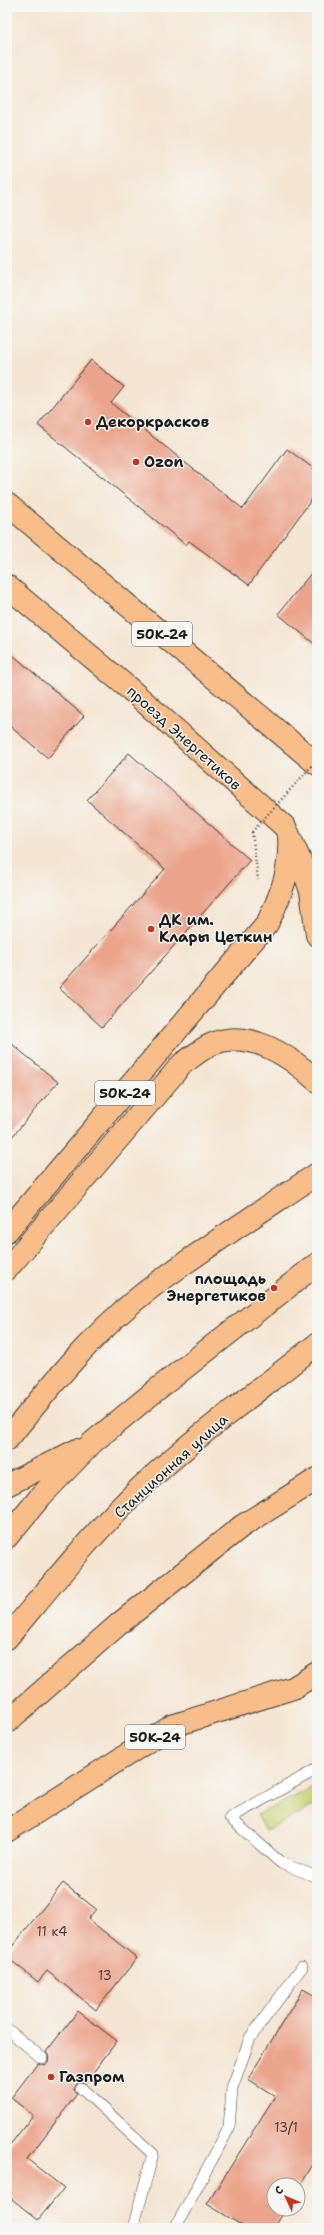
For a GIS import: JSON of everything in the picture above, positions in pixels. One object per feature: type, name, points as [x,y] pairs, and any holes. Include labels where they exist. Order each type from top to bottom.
[{"type":"main road","name":"50К-24","points":[[7,504],[317,764]]},
{"type":"main road","name":"проезд Энергетиков","points":[[7,586],[132,691],[285,827],[300,860],[311,891],[316,928]]},
{"type":"main road","name":"50К-24","points":[[7,1231],[267,924],[282,892],[290,860],[289,835]]},
{"type":"main road","points":[[7,1269],[182,1064],[210,1045],[234,1039],[258,1042],[288,1058],[317,1081]]},
{"type":"main road","points":[[7,1440],[74,1359],[105,1328],[152,1287],[317,1174]]},
{"type":"main road","points":[[7,1537],[41,1496],[93,1442],[317,1264]]},
{"type":"main road","name":"Станционная улица","points":[[7,1638],[89,1542],[138,1490],[198,1438],[317,1344]]},
{"type":"main road","points":[[7,1485],[93,1442]]},
{"type":"main road","points":[[7,1722],[119,1624],[242,1526],[317,1479]]},
{"type":"main road","name":"50К-24","points":[[7,1831],[172,1726],[293,1688],[317,1673]]},
{"type":"lane","points":[[317,1769],[230,1818],[282,1863],[317,1877]]},
{"type":"lane","points":[[175,2228],[229,2128],[232,2088],[250,2038],[302,1967]]},
{"type":"lane","points":[[7,2029],[42,2058]]},
{"type":"lane","points":[[81,2088],[153,2154],[133,2228]]},
{"type":"path","points":[[258,884],[252,832],[317,760]]},
{"type":"green space","points":[[317,1785],[317,1804],[266,1831],[257,1815]]},
{"type":"building","points":[[91,360],[124,387],[111,403],[243,509],[287,449],[317,471],[317,492],[249,585],[189,541],[186,545],[38,425]]},
{"type":"building","points":[[317,566],[317,646],[278,614]]},
{"type":"building","points":[[7,650],[84,716],[48,758],[7,724]]},
{"type":"building","name":"ДК им. Клары Цеткин","points":[[129,753],[250,860],[102,1027],[59,988],[165,869],[87,800]]},
{"type":"building","points":[[7,1040],[58,1082],[7,1143]]},
{"type":"building","points":[[63,1883],[96,1909],[88,1919],[137,1958],[96,2010],[47,1971],[38,1982],[7,1957],[7,1953]]},
{"type":"building","points":[[303,1989],[317,1997],[317,2158],[305,2177],[266,2177],[266,2217],[281,2217],[274,2228],[246,2228],[207,2204],[275,2096],[248,2079]]},
{"type":"building","points":[[78,2011],[117,2041],[85,2083],[79,2081],[76,2084],[74,2090],[77,2094],[27,2159],[64,2188],[38,2220],[7,2195],[7,2142],[10,2145],[33,2115],[11,2098],[38,2063],[44,2065],[48,2062],[49,2056],[46,2052]]},
{"type":"place","name":"Декоркрасков","points":[[88,422]]},
{"type":"place","name":"Ozon","points":[[136,462]]},
{"type":"place","name":"ДК им. Клары Цеткин","points":[[151,929]]},
{"type":"place","name":"площадь Энергетиков","points":[[274,1288]]},
{"type":"place","name":"Газпром","points":[[51,2077]]}]
